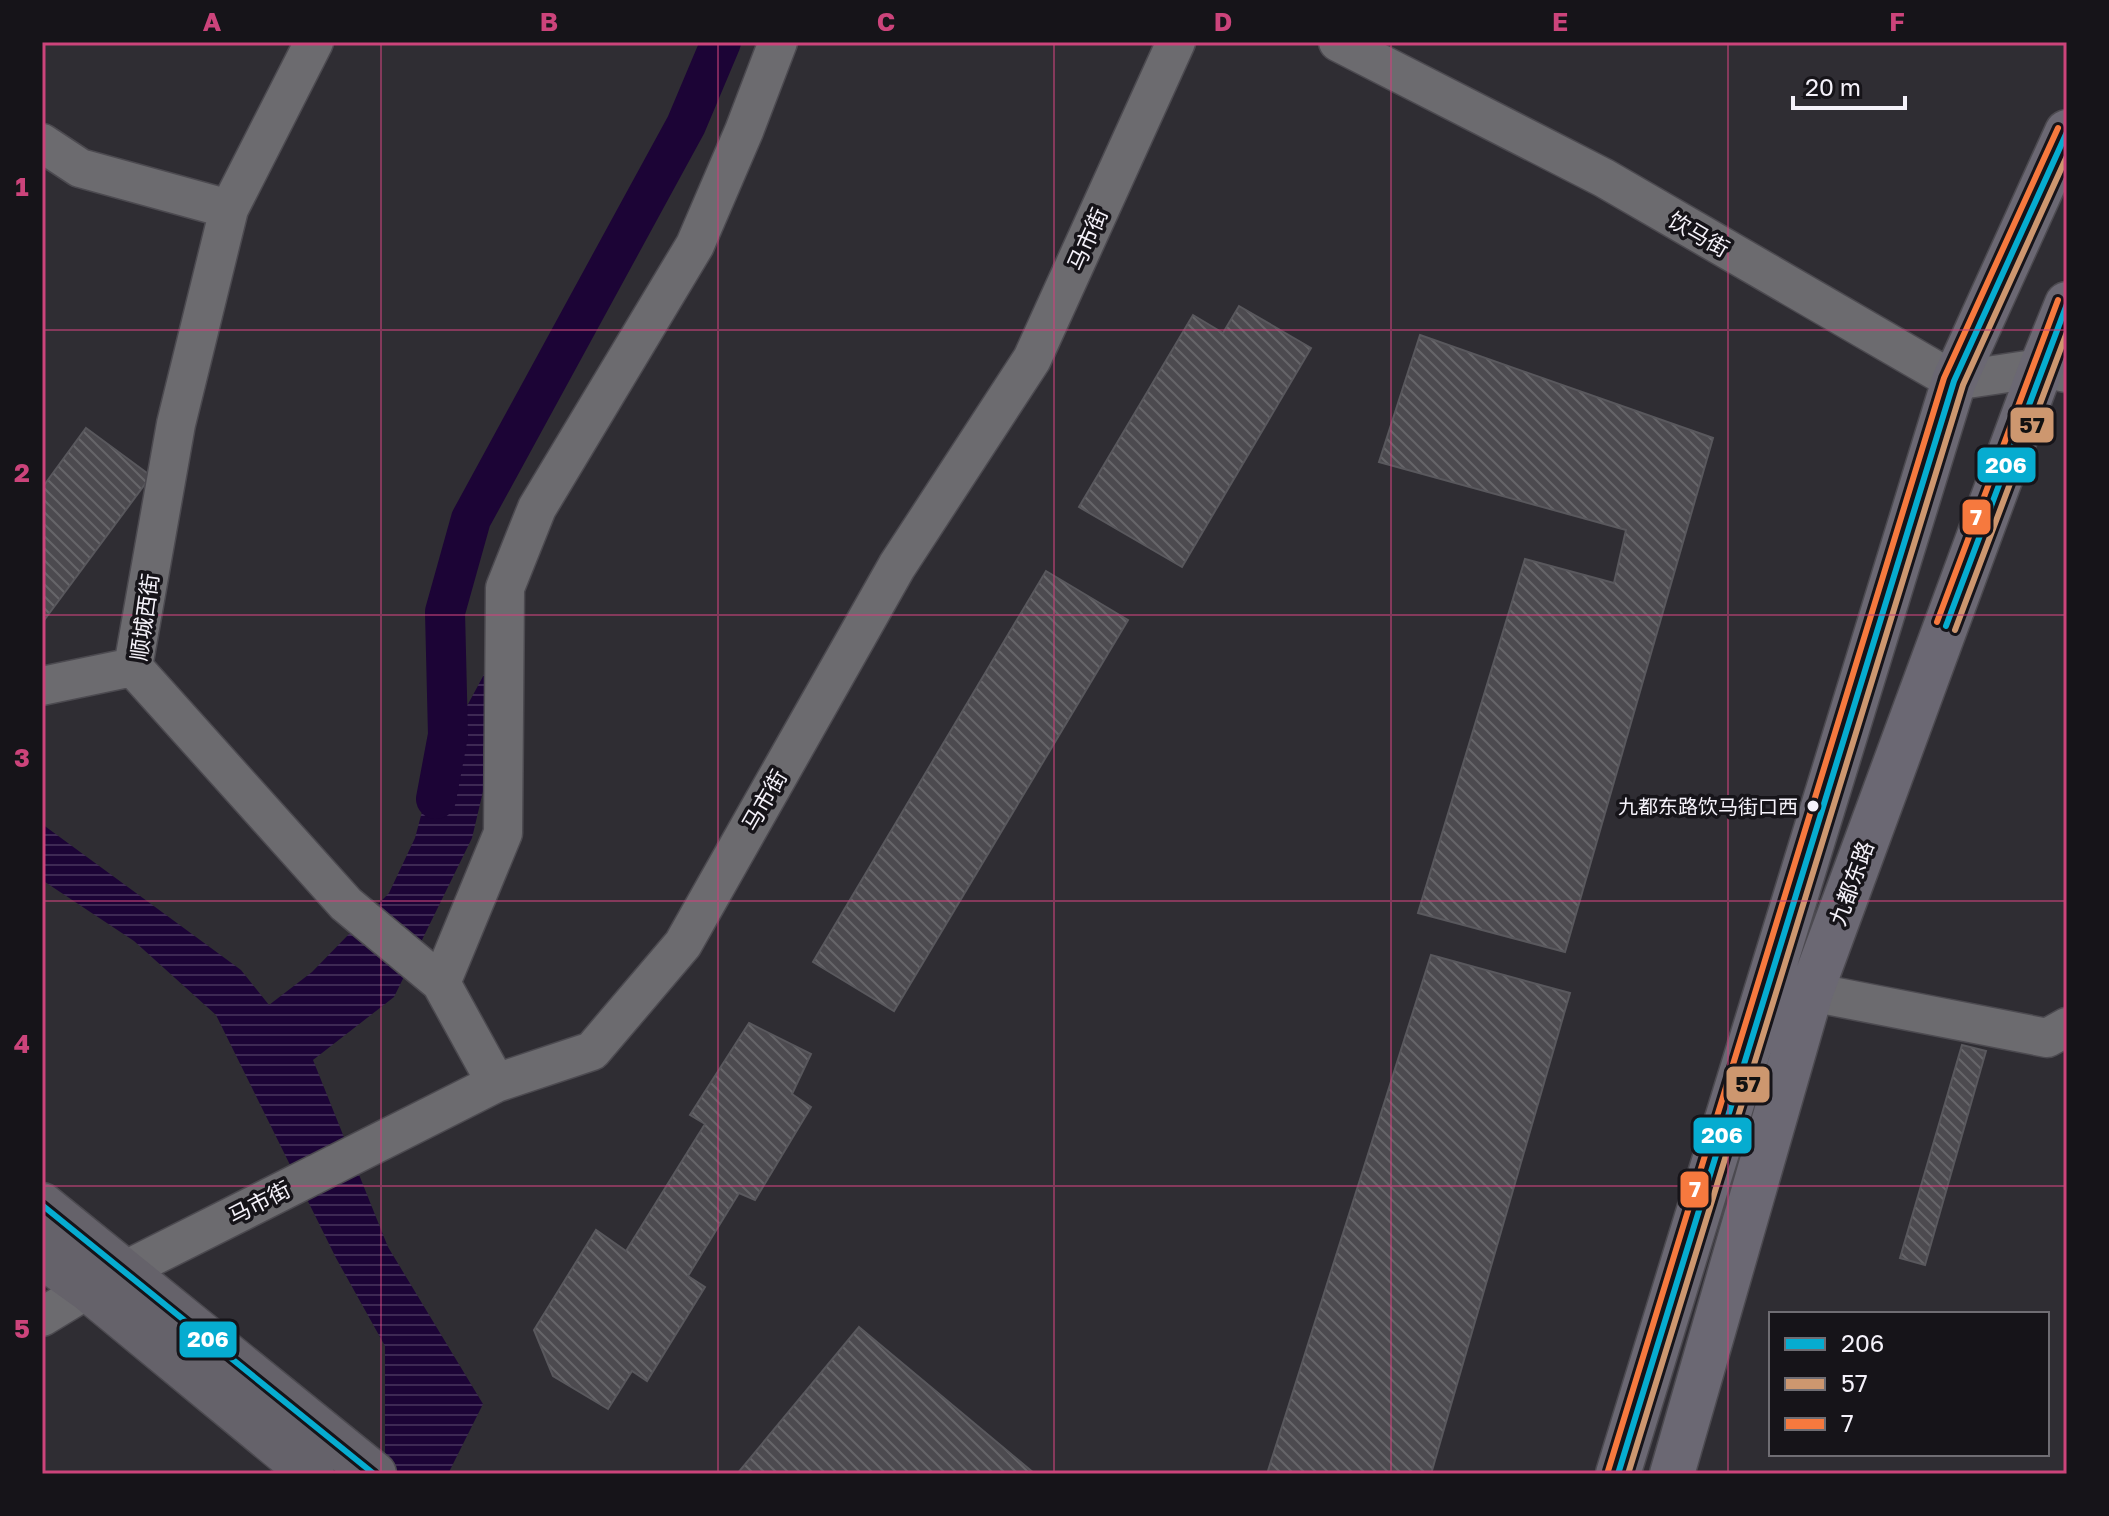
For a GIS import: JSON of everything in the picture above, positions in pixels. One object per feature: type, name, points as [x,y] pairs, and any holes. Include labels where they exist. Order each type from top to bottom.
[{"type":"highway","points":[[1618,1474],[1954,381],[2067,132]]},
{"type":"highway","name":"九都东路","points":[[1672,1474],[1811,992],[2054,370],[2067,304]]},
{"type":"main road","points":[[42,1205],[107,1280],[312,1474]]},
{"type":"main road","points":[[42,1256],[107,1280],[371,1471]]},
{"type":"street","name":"顺城西街","points":[[314,42],[229,209],[176,424],[133,667],[346,904],[441,983],[496,1083]]},
{"type":"street","points":[[441,983],[503,833],[505,588],[537,508],[695,245],[778,42]]},
{"type":"street","name":"马市街","points":[[42,1317],[107,1280],[496,1083],[592,1051],[683,944],[897,566],[1032,359],[1176,42]]},
{"type":"street","name":"饮马街","points":[[1338,42],[1604,178],[1954,381]]},
{"type":"street","points":[[42,143],[80,168],[229,209]]},
{"type":"street","points":[[1954,381],[2054,370]]},
{"type":"street","points":[[42,686],[133,667]]},
{"type":"street","points":[[1811,992],[2047,1038],[2067,1027]]},
{"type":"shaded area","points":[[494,656],[483,751],[485,783],[472,838],[394,997],[313,1060],[388,1247],[483,1404],[448,1474],[375,1474],[385,1455],[385,1346],[336,1258],[216,1015],[134,941],[42,880],[42,824],[241,970],[269,1005],[312,972],[389,893],[415,838],[434,767]]},
{"type":"building","points":[[1239,306],[1311,348],[1182,567],[1079,507],[1193,315],[1223,333]]},
{"type":"building","points":[[1420,335],[1713,438],[1565,952],[1418,913],[1525,559],[1614,583],[1626,530],[1379,462]]},
{"type":"building","points":[[86,428],[151,476],[42,623],[42,488]]},
{"type":"building","points":[[1046,571],[1128,620],[894,1011],[813,962]]},
{"type":"building","points":[[1431,955],[1570,993],[1431,1474],[1267,1474]]},
{"type":"building","points":[[749,1023],[811,1054],[792,1094],[811,1107],[755,1200],[739,1193],[688,1276],[705,1287],[647,1381],[632,1371],[608,1409],[553,1376],[534,1330],[596,1230],[626,1251],[705,1124],[690,1115]]},
{"type":"building","points":[[1962,1045],[1986,1051],[1925,1265],[1900,1258]]},
{"type":"building","points":[[859,1327],[1035,1474],[737,1474]]},
{"type":"waterway","points":[[436,799],[448,735],[445,612],[471,519],[686,125],[721,42]]},
{"type":"transit line","name":"7","points":[[1608,1471],[1944,378],[2058,128]]},
{"type":"transit line","name":"206","points":[[1618,1474],[1954,381],[2067,132]]},
{"type":"transit line","name":"57","points":[[1628,1474],[1963,385],[2067,156]]},
{"type":"transit line","name":"7","points":[[1937,622],[2058,300]]},
{"type":"transit line","name":"206","points":[[1946,626],[2067,304]]},
{"type":"transit line","name":"57","points":[[1955,630],[2067,332]]},
{"type":"transit line","name":"206","points":[[42,1205],[374,1474]]},
{"type":"place","name":"九都东路饮马街口西","points":[[1813,806]]}]
